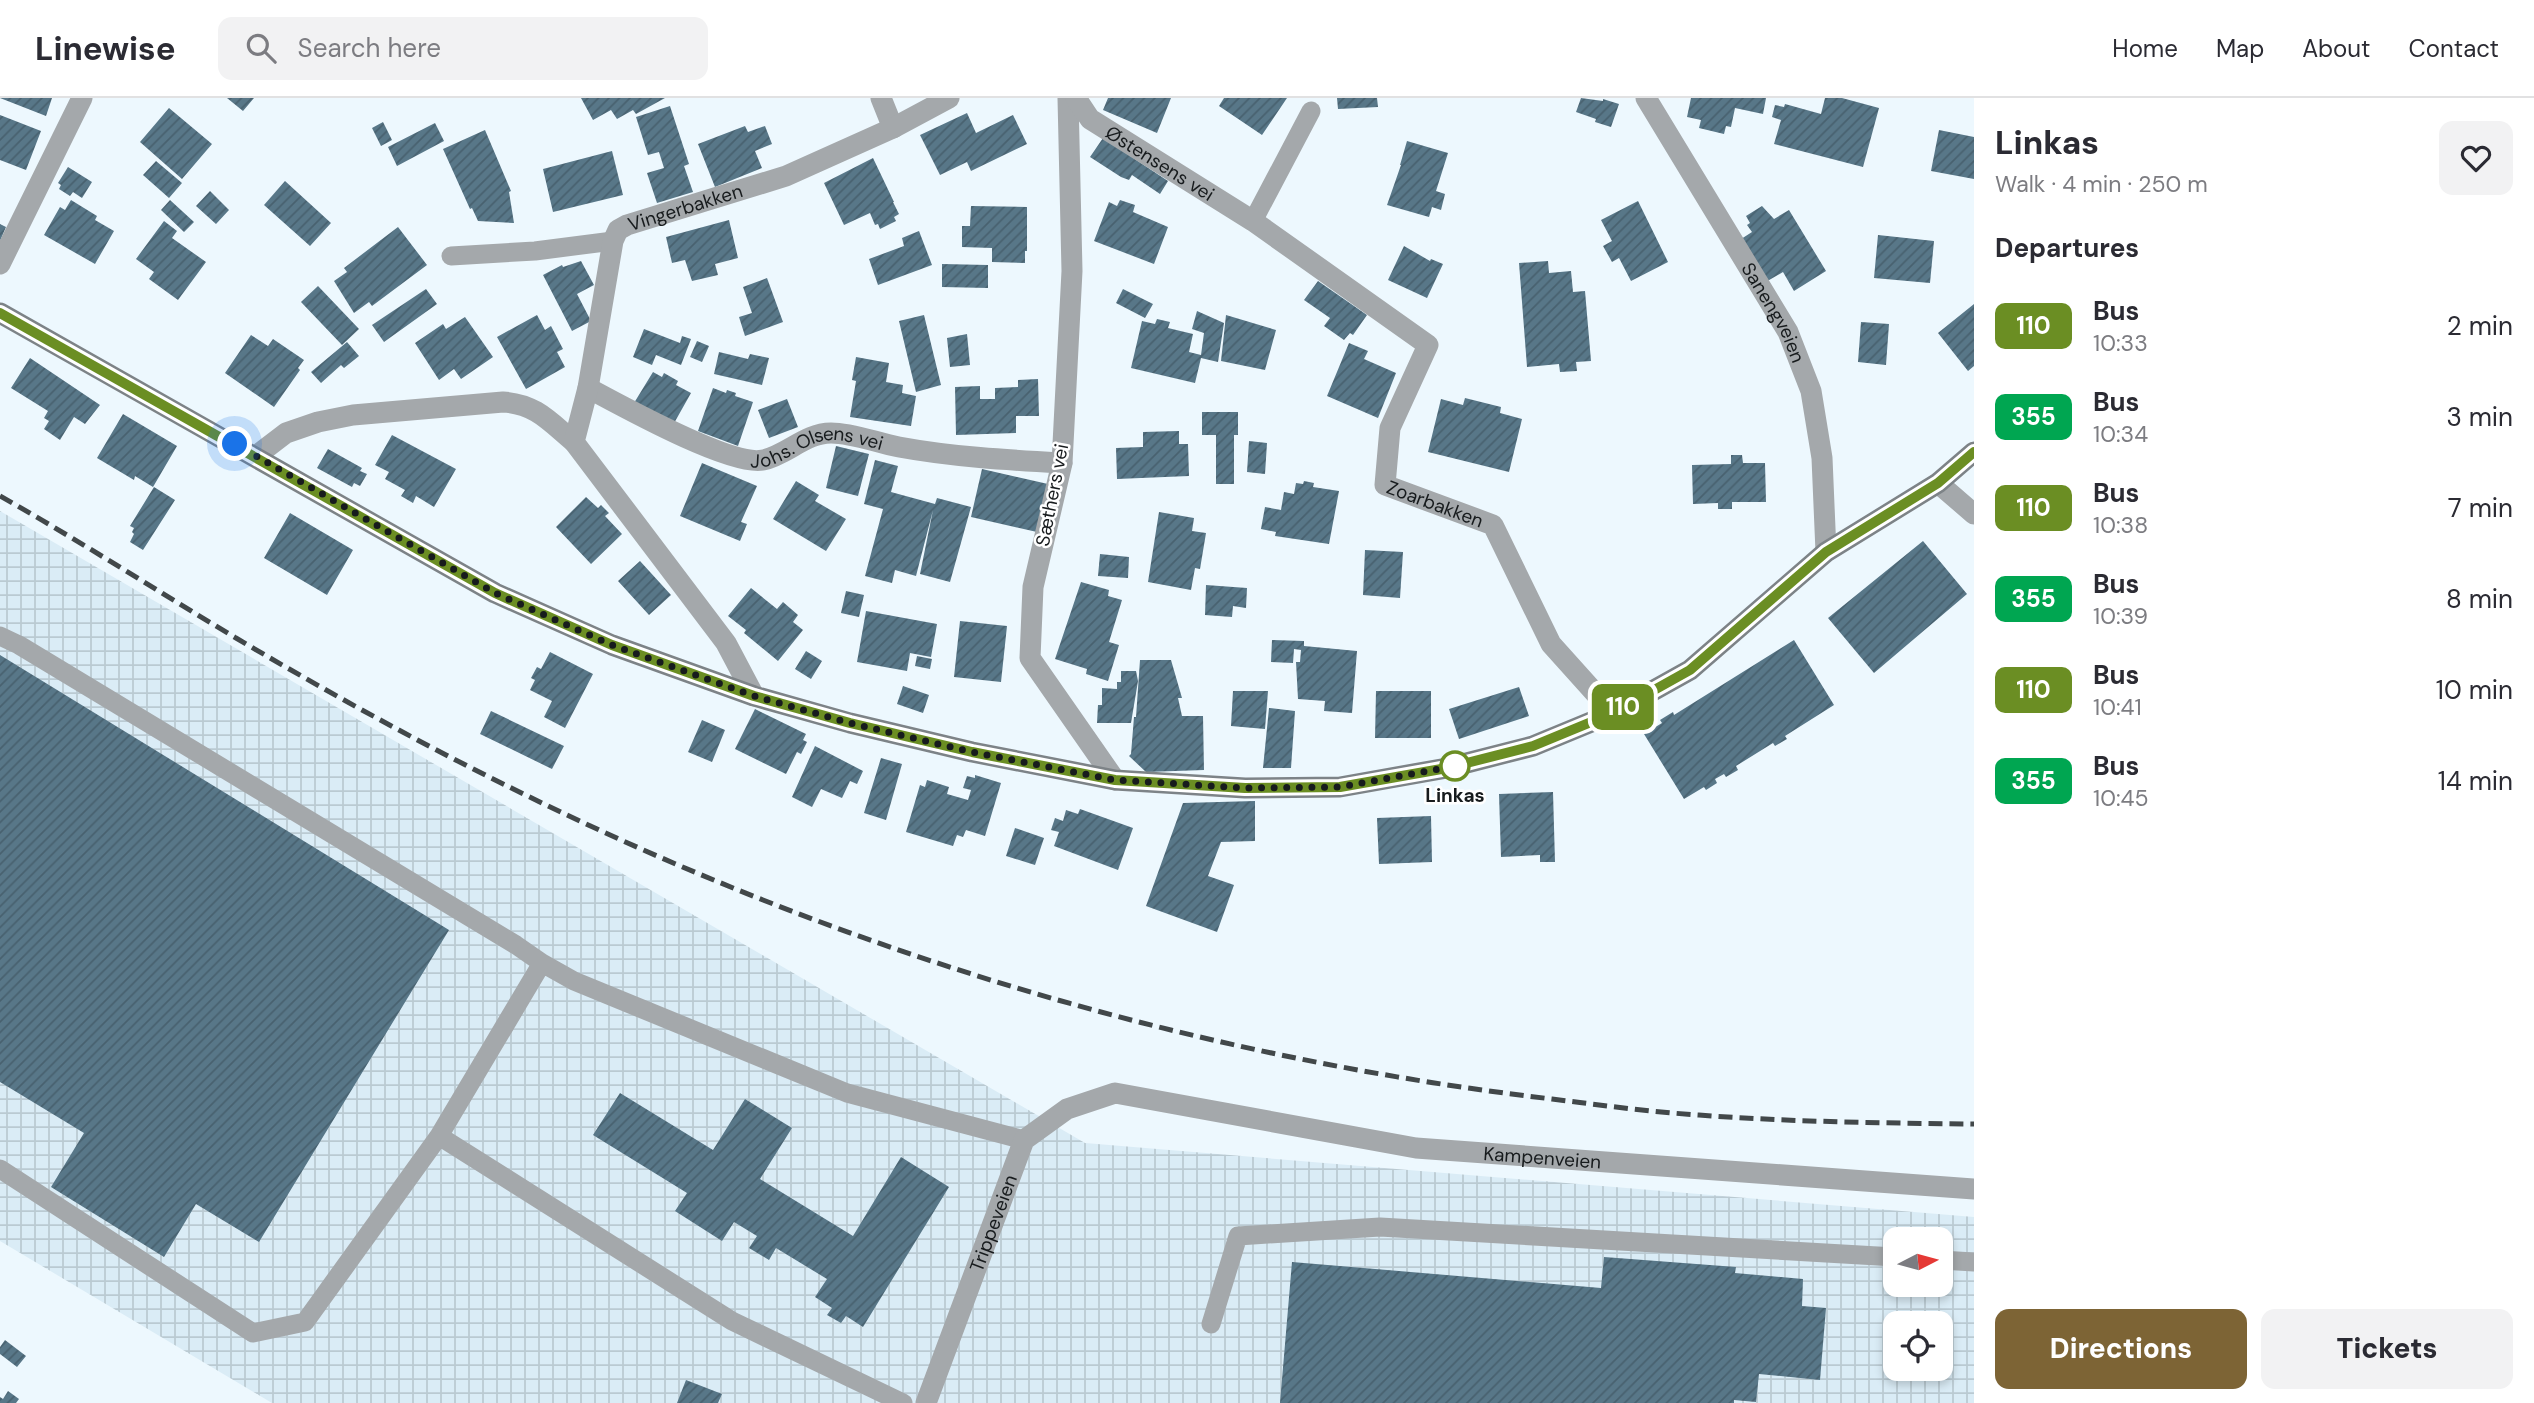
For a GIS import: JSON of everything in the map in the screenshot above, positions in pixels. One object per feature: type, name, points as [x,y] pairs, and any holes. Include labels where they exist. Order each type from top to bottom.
[{"type":"street","points":[[0,264],[82,98]]},
{"type":"street","points":[[881,98],[893,128]]},
{"type":"street","name":"Vingerbakken","points":[[574,442],[588,388],[613,242],[618,230],[786,176],[893,128],[949,98]]},
{"type":"street","name":"Sæthers vei","points":[[1068,98],[1072,271],[1062,463],[1032,587],[1030,658],[1115,780]]},
{"type":"street","name":"Østensens vei","points":[[1076,98],[1090,119],[1253,221],[1428,345]]},
{"type":"street","name":"Sanengveien","points":[[1646,98],[1788,332],[1811,391],[1822,458],[1826,552]]},
{"type":"street","points":[[0,313],[495,593],[612,645],[754,696],[850,723],[972,752],[1115,780],[1245,788],[1340,787],[1447,768],[1521,749],[1613,713],[1690,670],[1826,552],[1938,483],[1974,452]]},
{"type":"street","name":"Zoarbakken","points":[[1428,345],[1390,428],[1385,485],[1493,525],[1551,644],[1613,713]]},
{"type":"street","name":"Johs. Olsens vei","points":[[588,388],[672,431],[749,460],[764,460],[805,439],[818,434],[833,433],[899,447],[981,458],[1062,463]]},
{"type":"street","points":[[256,456],[286,433],[318,422],[353,415],[503,402],[520,403],[538,411],[574,442],[726,643],[754,696]]},
{"type":"street","points":[[1938,483],[1974,514]]},
{"type":"street","name":"Kampenveien","points":[[1024,1140],[1067,1109],[1115,1093],[1416,1148],[1974,1189]]},
{"type":"street","name":"Trippeveien","points":[[926,1403],[1024,1140]]},
{"type":"lane","points":[[1253,221],[1311,111]]},
{"type":"lane","points":[[451,256],[535,251],[613,242]]},
{"type":"lane","points":[[0,636],[574,981],[847,1093],[1024,1140]]},
{"type":"lane","points":[[0,1169],[253,1333],[305,1322],[439,1136],[542,962]]},
{"type":"lane","points":[[439,1136],[732,1321],[903,1403]]},
{"type":"lane","points":[[1211,1324],[1238,1236],[1380,1227],[1883,1256]]},
{"type":"lane","points":[[1953,1261],[1974,1262]]},
{"type":"shaded area","points":[[0,511],[1085,1143],[1974,1217],[1974,1403],[272,1403],[0,1241]]},
{"type":"building","points":[[0,98],[52,98],[46,116]]},
{"type":"building","points":[[227,98],[254,98],[243,111]]},
{"type":"building","points":[[581,98],[665,98],[636,114],[633,110],[617,119],[611,110],[593,120]]},
{"type":"building","points":[[1108,98],[1171,98],[1157,133],[1103,110]]},
{"type":"building","points":[[1224,98],[1287,98],[1262,135],[1219,106]]},
{"type":"building","points":[[1337,98],[1377,98],[1378,107],[1338,109]]},
{"type":"building","points":[[1581,98],[1603,99],[1619,104],[1611,127],[1576,112]]},
{"type":"building","points":[[1691,98],[1766,98],[1763,114],[1735,108],[1731,127],[1726,126],[1724,134],[1699,128],[1701,120],[1687,117]]},
{"type":"building","points":[[1825,98],[1842,98],[1879,108],[1863,167],[1774,144],[1781,120],[1772,117],[1775,105],[1784,107],[1785,104],[1821,114]]},
{"type":"building","points":[[670,106],[689,164],[684,166],[693,192],[657,203],[647,173],[664,168],[659,152],[648,155],[636,117]]},
{"type":"building","points":[[169,108],[212,144],[182,179],[140,142]]},
{"type":"building","points":[[967,113],[976,133],[1013,115],[1027,144],[971,171],[967,162],[940,175],[920,135]]},
{"type":"building","points":[[0,115],[41,131],[26,170],[0,160]]},
{"type":"building","points":[[383,122],[392,140],[381,146],[372,128]]},
{"type":"building","points":[[435,123],[444,141],[397,166],[388,147]]},
{"type":"building","points":[[745,126],[748,132],[765,126],[772,144],[755,151],[762,168],[715,187],[698,144]]},
{"type":"building","points":[[485,130],[511,191],[514,223],[478,221],[443,149]]},
{"type":"building","points":[[1939,130],[1974,137],[1974,179],[1931,171]]},
{"type":"building","points":[[1103,138],[1168,181],[1160,194],[1132,175],[1129,180],[1121,177],[1090,157]]},
{"type":"building","points":[[1407,141],[1448,153],[1436,191],[1445,194],[1441,210],[1432,207],[1429,217],[1387,205]]},
{"type":"building","points":[[612,151],[623,195],[553,212],[543,169]]},
{"type":"building","points":[[873,158],[899,214],[894,217],[896,221],[880,229],[878,224],[875,225],[870,213],[844,225],[824,183]]},
{"type":"building","points":[[156,161],[182,183],[169,198],[143,175]]},
{"type":"building","points":[[68,167],[92,182],[82,198],[73,192],[70,196],[59,189],[61,185],[58,183]]},
{"type":"building","points":[[285,181],[331,223],[310,246],[264,205]]},
{"type":"building","points":[[210,191],[229,210],[216,224],[196,206]]},
{"type":"building","points":[[71,200],[97,216],[95,220],[114,231],[95,264],[44,235],[60,207],[65,210]]},
{"type":"building","points":[[170,200],[194,222],[184,232],[161,210]]},
{"type":"building","points":[[1120,200],[1135,205],[1133,212],[1168,227],[1154,264],[1094,241],[1109,202],[1117,206]]},
{"type":"building","points":[[1638,201],[1668,262],[1631,281],[1619,258],[1612,262],[1603,246],[1612,241],[1601,220]]},
{"type":"building","points":[[971,206],[1027,207],[1025,263],[992,262],[992,248],[962,247],[962,226],[970,226]]},
{"type":"building","points":[[1762,206],[1774,219],[1789,210],[1826,271],[1794,291],[1783,272],[1764,283],[1738,241],[1752,232],[1747,225],[1750,223],[1746,216]]},
{"type":"building","points":[[729,220],[738,258],[715,264],[718,275],[692,281],[685,260],[672,263],[666,237]]},
{"type":"building","points":[[164,221],[177,231],[172,238],[206,262],[178,300],[149,279],[154,272],[136,259]]},
{"type":"building","points":[[0,224],[6,227],[0,241]]},
{"type":"building","points":[[398,227],[427,265],[372,306],[369,302],[354,313],[334,281],[347,272],[344,268]]},
{"type":"building","points":[[919,231],[932,265],[878,285],[869,259],[904,246],[902,238]]},
{"type":"building","points":[[1878,235],[1934,241],[1930,283],[1874,278]]},
{"type":"building","points":[[1404,246],[1430,261],[1431,259],[1443,264],[1427,298],[1388,280]]},
{"type":"building","points":[[581,261],[594,285],[577,294],[591,321],[572,331],[543,275],[562,265],[563,267]]},
{"type":"building","points":[[1548,261],[1549,273],[1571,271],[1573,292],[1585,291],[1591,361],[1576,362],[1577,371],[1560,372],[1559,364],[1527,367],[1519,263]]},
{"type":"building","points":[[942,264],[988,265],[988,288],[942,287]]},
{"type":"building","points":[[767,278],[783,322],[745,336],[739,317],[752,313],[743,287]]},
{"type":"building","points":[[1318,281],[1367,315],[1353,335],[1350,333],[1344,340],[1324,326],[1330,318],[1304,300]]},
{"type":"building","points":[[318,286],[359,329],[342,345],[301,302]]},
{"type":"building","points":[[426,289],[437,304],[384,342],[372,325]]},
{"type":"building","points":[[1123,289],[1153,304],[1145,318],[1116,303]]},
{"type":"building","points":[[1974,304],[1974,366],[1968,371],[1938,333]]},
{"type":"building","points":[[1197,311],[1224,323],[1218,362],[1201,358],[1195,383],[1131,368],[1142,321],[1155,324],[1157,319],[1170,322],[1168,328],[1193,334],[1189,352],[1201,355],[1204,333],[1192,329]]},
{"type":"building","points":[[537,315],[545,330],[551,326],[563,349],[557,352],[565,367],[526,389],[497,337]]},
{"type":"building","points":[[924,315],[941,385],[916,392],[899,321]]},
{"type":"building","points":[[1226,315],[1276,330],[1265,370],[1221,361]]},
{"type":"building","points":[[465,317],[493,357],[461,379],[454,369],[439,380],[415,343],[443,324],[446,329]]},
{"type":"building","points":[[1861,322],[1889,324],[1886,365],[1858,362]]},
{"type":"building","points":[[644,329],[680,343],[682,336],[691,339],[681,365],[656,355],[652,365],[633,357]]},
{"type":"building","points":[[967,334],[970,365],[950,367],[947,338]]},
{"type":"building","points":[[251,335],[268,346],[273,339],[304,360],[274,407],[225,373]]},
{"type":"building","points":[[697,341],[709,346],[702,362],[690,357]]},
{"type":"building","points":[[347,342],[359,356],[344,368],[341,365],[321,383],[311,372]]},
{"type":"building","points":[[1349,343],[1368,351],[1364,359],[1396,373],[1378,418],[1327,396]]},
{"type":"building","points":[[719,352],[748,359],[750,354],[769,358],[762,385],[714,374]]},
{"type":"building","points":[[856,357],[889,363],[886,382],[903,385],[902,393],[916,396],[911,426],[850,417],[856,381],[852,380]]},
{"type":"building","points":[[30,358],[100,405],[85,424],[74,417],[60,440],[44,429],[49,421],[44,418],[48,411],[11,388]]},
{"type":"building","points":[[653,372],[662,377],[664,373],[678,381],[676,385],[691,393],[673,425],[634,403]]},
{"type":"building","points":[[1038,379],[1039,416],[1016,416],[1016,433],[956,435],[955,387],[980,386],[980,399],[995,399],[995,388],[1018,387],[1018,380]]},
{"type":"building","points":[[713,388],[726,393],[727,390],[736,393],[735,396],[753,402],[738,446],[698,431]]},
{"type":"building","points":[[1465,398],[1501,407],[1500,413],[1522,419],[1509,472],[1428,452],[1441,399],[1463,405]]},
{"type":"building","points":[[787,399],[798,427],[769,438],[758,410]]},
{"type":"building","points":[[1202,412],[1238,412],[1238,435],[1234,435],[1234,484],[1216,484],[1216,435],[1202,435]]},
{"type":"building","points":[[123,414],[177,446],[153,487],[135,476],[134,480],[97,458]]},
{"type":"building","points":[[1179,431],[1179,444],[1188,444],[1189,476],[1117,479],[1116,448],[1143,447],[1143,432]]},
{"type":"building","points":[[392,435],[456,469],[434,507],[416,496],[413,503],[401,496],[405,490],[385,479],[389,472],[375,465]]},
{"type":"building","points":[[1249,441],[1267,443],[1265,474],[1247,472]]},
{"type":"building","points":[[836,446],[869,454],[858,496],[826,488]]},
{"type":"building","points":[[328,449],[362,468],[360,471],[367,474],[360,486],[354,483],[352,487],[317,468]]},
{"type":"building","points":[[1731,455],[1742,455],[1743,463],[1765,463],[1766,502],[1732,502],[1732,509],[1718,509],[1718,503],[1693,504],[1692,465],[1731,464]]},
{"type":"building","points":[[875,460],[898,466],[891,492],[935,504],[937,498],[971,507],[950,582],[920,574],[933,510],[916,576],[895,570],[892,583],[865,576],[883,509],[864,504]]},
{"type":"building","points":[[702,463],[757,486],[741,522],[747,524],[740,541],[680,516]]},
{"type":"building","points":[[982,469],[1048,484],[1037,532],[971,517]]},
{"type":"building","points":[[796,481],[819,495],[815,501],[846,519],[826,551],[773,519]]},
{"type":"building","points":[[1304,481],[1314,483],[1313,487],[1339,491],[1329,544],[1275,536],[1276,532],[1261,529],[1265,507],[1281,510],[1284,492],[1294,494],[1296,483],[1303,484]]},
{"type":"building","points":[[154,487],[175,500],[143,550],[130,542],[134,528],[130,526]]},
{"type":"building","points":[[586,497],[598,508],[601,505],[609,513],[605,516],[622,534],[591,564],[556,527]]},
{"type":"building","points":[[1159,512],[1194,518],[1192,531],[1206,533],[1200,569],[1195,568],[1191,590],[1148,582]]},
{"type":"building","points":[[290,513],[353,550],[327,595],[264,558]]},
{"type":"building","points":[[1923,541],[1967,594],[1874,673],[1828,618]]},
{"type":"building","points":[[1365,550],[1403,552],[1400,598],[1363,595]]},
{"type":"building","points":[[1100,554],[1129,557],[1128,578],[1098,576]]},
{"type":"building","points":[[640,561],[671,595],[649,615],[618,581]]},
{"type":"building","points":[[1081,582],[1109,590],[1108,596],[1122,600],[1109,642],[1119,645],[1108,681],[1086,674],[1087,669],[1055,659]]},
{"type":"building","points":[[1206,585],[1247,588],[1246,608],[1233,606],[1232,617],[1205,615]]},
{"type":"building","points":[[751,588],[777,609],[783,602],[798,615],[793,622],[803,630],[778,661],[728,616]]},
{"type":"building","points":[[846,591],[864,595],[859,617],[841,613]]},
{"type":"building","points":[[866,611],[937,624],[931,657],[910,653],[907,671],[857,662]]},
{"type":"building","points":[[960,621],[1007,626],[1001,682],[954,677]]},
{"type":"building","points":[[1272,640],[1304,641],[1304,646],[1357,651],[1352,713],[1324,711],[1325,701],[1298,699],[1296,662],[1300,662],[1301,650],[1294,649],[1293,663],[1271,662]]},
{"type":"building","points":[[1794,640],[1834,705],[1785,736],[1787,739],[1775,746],[1773,743],[1736,766],[1738,770],[1726,777],[1724,774],[1715,779],[1717,783],[1706,790],[1704,787],[1684,799],[1644,734],[1662,723],[1660,720],[1673,712],[1674,715]]},
{"type":"building","points":[[806,651],[822,661],[811,679],[795,669]]},
{"type":"building","points":[[550,652],[593,674],[565,728],[544,717],[552,701],[530,690],[535,680],[531,678],[537,667],[541,669]]},
{"type":"building","points":[[0,655],[449,930],[259,1242],[196,1204],[164,1257],[51,1187],[84,1133],[0,1082]]},
{"type":"building","points":[[917,656],[932,659],[930,669],[915,666]]},
{"type":"building","points":[[1140,660],[1171,660],[1182,698],[1178,698],[1182,716],[1203,716],[1204,770],[1146,772],[1129,756],[1136,717]]},
{"type":"building","points":[[1121,671],[1136,671],[1138,681],[1131,723],[1097,723],[1098,705],[1102,705],[1102,688],[1117,689],[1117,682],[1121,682]]},
{"type":"building","points":[[903,686],[929,695],[923,713],[897,704]]},
{"type":"building","points":[[1519,687],[1529,716],[1459,739],[1449,709]]},
{"type":"building","points":[[1233,691],[1268,691],[1265,729],[1231,726]]},
{"type":"building","points":[[1376,691],[1431,691],[1431,738],[1375,738]]},
{"type":"building","points":[[1269,708],[1295,711],[1291,768],[1263,768]]},
{"type":"building","points":[[755,709],[806,734],[803,740],[807,742],[801,754],[797,752],[786,774],[735,749]]},
{"type":"building","points":[[491,711],[564,746],[552,769],[480,734]]},
{"type":"building","points":[[702,720],[725,730],[712,762],[688,752]]},
{"type":"building","points":[[815,746],[863,771],[857,784],[850,781],[842,798],[821,789],[812,807],[792,797]]},
{"type":"building","points":[[881,758],[902,764],[886,820],[864,813]]},
{"type":"building","points":[[975,775],[1001,783],[985,836],[966,830],[963,837],[957,835],[953,846],[906,832],[920,785],[925,787],[927,780],[949,787],[947,794],[968,800],[971,790],[963,788],[967,776],[975,778]]},
{"type":"building","points":[[1553,792],[1555,862],[1540,862],[1540,855],[1501,857],[1499,794]]},
{"type":"building","points":[[1255,801],[1255,841],[1221,842],[1208,876],[1234,885],[1217,932],[1146,906],[1183,803]]},
{"type":"building","points":[[1080,809],[1133,828],[1118,870],[1054,846],[1059,832],[1051,830],[1055,818],[1063,821],[1066,810],[1078,814]]},
{"type":"building","points":[[1431,816],[1432,862],[1379,864],[1377,818]]},
{"type":"building","points":[[1015,828],[1044,838],[1035,865],[1006,856]]},
{"type":"building","points":[[620,1093],[713,1150],[745,1099],[792,1128],[760,1179],[853,1236],[901,1157],[949,1187],[863,1327],[846,1316],[841,1323],[827,1315],[832,1308],[815,1297],[827,1279],[776,1248],[769,1260],[749,1248],[757,1236],[734,1222],[722,1241],[675,1211],[687,1193],[593,1135]]},
{"type":"building","points":[[1604,1257],[1736,1267],[1735,1273],[1803,1279],[1802,1306],[1826,1308],[1820,1380],[1759,1374],[1756,1402],[1734,1400],[1734,1403],[1280,1403],[1292,1262],[1601,1288]]},
{"type":"building","points":[[5,1340],[26,1356],[17,1367],[0,1354],[0,1347]]},
{"type":"building","points":[[686,1380],[722,1394],[718,1403],[677,1403]]},
{"type":"building","points":[[8,1391],[19,1399],[16,1403],[0,1403],[0,1397],[3,1399]]},
{"type":"railway","points":[[0,496],[311,682],[503,784],[662,858],[909,954],[1162,1028],[1291,1057],[1421,1081],[1681,1114],[1802,1121],[1974,1124]]},
{"type":"bus line","name":"110","points":[[0,313],[495,593],[612,645],[754,696],[850,723],[972,752],[1115,780],[1245,788],[1340,787],[1447,768],[1533,746],[1613,713],[1690,670],[1826,552],[1938,483],[1974,452]]},
{"type":"place","name":"Linkas","points":[[1455,766]]},
{"type":"route","points":[[235,444],[495,593],[612,645],[754,696],[850,723],[972,752],[1115,780],[1245,788],[1340,787],[1455,766]]}]
